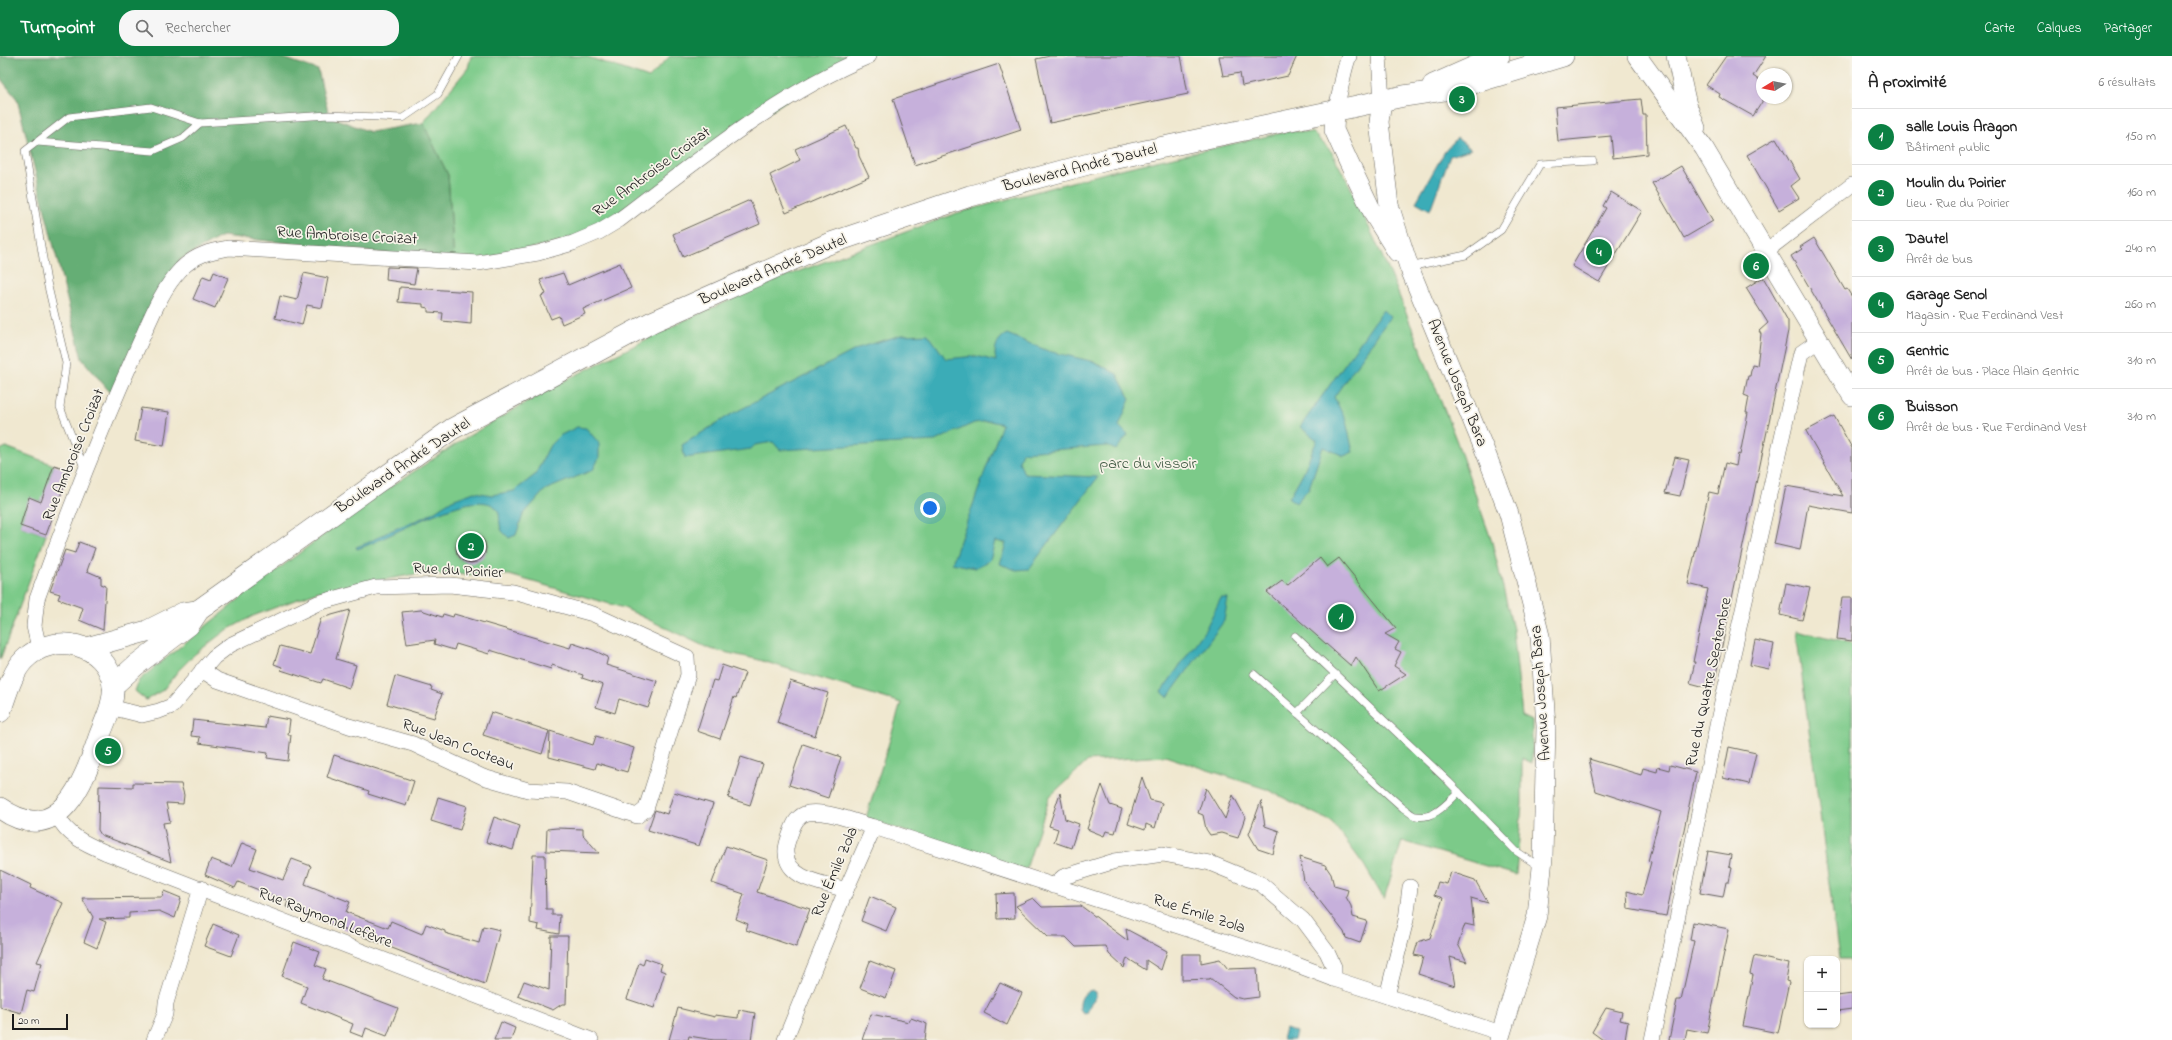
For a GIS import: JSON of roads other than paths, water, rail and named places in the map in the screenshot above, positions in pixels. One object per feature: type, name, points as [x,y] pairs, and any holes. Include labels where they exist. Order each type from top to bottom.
[{"type":"main road","name":"Boulevard André Dautel","points":[[1417,94],[1445,78],[1499,56]]},
{"type":"main road","name":"Boulevard André Dautel","points":[[113,686],[136,665],[189,625],[199,610],[452,429],[652,322],[814,250],[970,196],[1099,161],[1382,101],[1458,88],[1563,56]]},
{"type":"main road","name":"Boulevard André Dautel","points":[[86,648],[147,632],[183,614],[199,610]]},
{"type":"main road","points":[[0,712],[22,661],[39,648],[66,642],[86,648],[104,662],[113,686],[110,707],[80,786],[71,802],[57,815],[38,820],[26,821],[13,818],[0,808]]},
{"type":"street","name":"Rue Ambroise Croizat","points":[[39,648],[34,626],[37,599],[115,398],[158,305],[180,270],[194,258],[207,252],[229,248],[478,263],[538,253],[573,243],[599,232],[619,220],[797,91],[832,72],[869,56]]},
{"type":"street","points":[[1335,111],[1343,82],[1343,72],[1349,56]]},
{"type":"street","points":[[1379,56],[1382,101]]},
{"type":"street","points":[[1637,56],[1704,148],[1852,396]]},
{"type":"street","points":[[1676,56],[1687,106],[1704,148]]},
{"type":"street","name":"Avenue Joseph Bara","points":[[1382,101],[1379,122],[1389,205],[1409,267],[1487,456],[1509,514],[1540,636],[1546,726],[1546,806],[1542,868],[1537,916],[1500,1036]]},
{"type":"street","name":"Avenue Joseph Bara","points":[[1335,111],[1334,130],[1349,163],[1374,215],[1399,255],[1409,267]]},
{"type":"street","points":[[1766,251],[1852,185]]},
{"type":"street","name":"Rue du Quatre Septembre","points":[[1652,1040],[1719,716],[1801,353],[1818,341]]},
{"type":"street","name":"Rue du Poirier","points":[[110,707],[142,715],[159,712],[172,706],[202,670],[230,645],[318,603],[376,587],[450,585],[513,592],[593,614],[687,658],[688,675],[646,809],[637,816]]},
{"type":"street","name":"Rue Jean Cocteau","points":[[202,670],[217,680],[349,726],[413,744],[483,776],[528,790],[567,792],[637,816]]},
{"type":"street","points":[[846,890],[797,874],[790,868],[785,852],[793,824],[798,817],[807,813],[819,813],[874,827]]},
{"type":"street","name":"Rue Raymond Lefèvre","points":[[57,815],[65,828],[81,842],[591,1040]]},
{"type":"street","name":"Rue Émile Zola","points":[[786,1040],[846,890],[874,827],[1285,961],[1500,1036]]},
{"type":"street","points":[[1053,886],[1063,877],[1115,861],[1163,854],[1210,863],[1261,884],[1303,920],[1327,952],[1334,967],[1334,979]]},
{"type":"street","points":[[1387,996],[1406,920],[1410,887]]},
{"type":"street","points":[[154,1040],[165,1014],[166,1003],[201,888]]},
{"type":"lane","points":[[86,473],[60,407],[66,363],[47,282],[25,151],[69,117],[151,106],[200,123],[329,116],[403,118],[438,94],[459,56]]},
{"type":"lane","points":[[37,142],[153,151],[183,138],[200,123]]},
{"type":"lane","points":[[1409,267],[1466,256],[1501,230],[1540,164],[1593,160]]},
{"type":"lane","points":[[1295,636],[1459,792],[1516,851],[1542,868]]},
{"type":"lane","points":[[1254,674],[1403,808],[1416,816],[1430,815],[1441,809],[1459,792]]},
{"type":"lane","points":[[1297,713],[1335,674]]},
{"type":"water","points":[[1457,138],[1471,149],[1450,156],[1430,210],[1416,202],[1445,151]]},
{"type":"water","points":[[1383,310],[1390,317],[1334,397],[1346,421],[1353,452],[1344,456],[1323,447],[1309,488],[1296,503],[1289,498],[1303,473],[1317,440],[1300,427]]},
{"type":"water","points":[[928,334],[946,359],[976,356],[996,361],[995,353],[998,341],[1007,334],[1048,351],[1095,362],[1117,374],[1130,399],[1119,426],[1128,435],[1116,450],[1107,446],[1022,452],[1019,461],[1024,474],[1098,477],[1029,569],[1016,570],[1000,564],[1006,543],[995,541],[990,560],[975,568],[952,563],[1002,424],[990,421],[974,423],[935,441],[780,450],[773,442],[755,445],[751,449],[685,458],[682,445],[730,415],[861,347],[901,335]]},
{"type":"water","points":[[577,427],[586,428],[599,443],[599,458],[593,470],[545,490],[523,515],[516,535],[509,538],[505,535],[500,526],[499,514],[496,508],[482,502],[466,504],[447,510],[357,549],[356,547],[427,516],[452,500],[474,492],[492,495],[514,491],[535,475],[550,445],[559,436]]},
{"type":"water","points":[[1221,598],[1228,598],[1224,621],[1168,697],[1161,692],[1205,630]]},
{"type":"water","points":[[1092,990],[1096,992],[1096,997],[1091,1003],[1087,1013],[1084,1014],[1080,1009],[1081,1000],[1086,993]]},
{"type":"water","points":[[1285,1028],[1296,1032],[1294,1040],[1282,1040]]},
{"type":"place","name":"Dautel","points":[[1462,99]]},
{"type":"place","name":"Garage Senol","points":[[1599,252]]},
{"type":"place","name":"Buisson","points":[[1756,266]]},
{"type":"place","name":"Moulin du Poirier","points":[[471,546]]},
{"type":"place","name":"salle Louis Aragon","points":[[1341,617]]},
{"type":"place","name":"Gentric","points":[[108,751]]},
{"type":"park label","name":"parc du vissoir","points":[[1148,464]]}]
